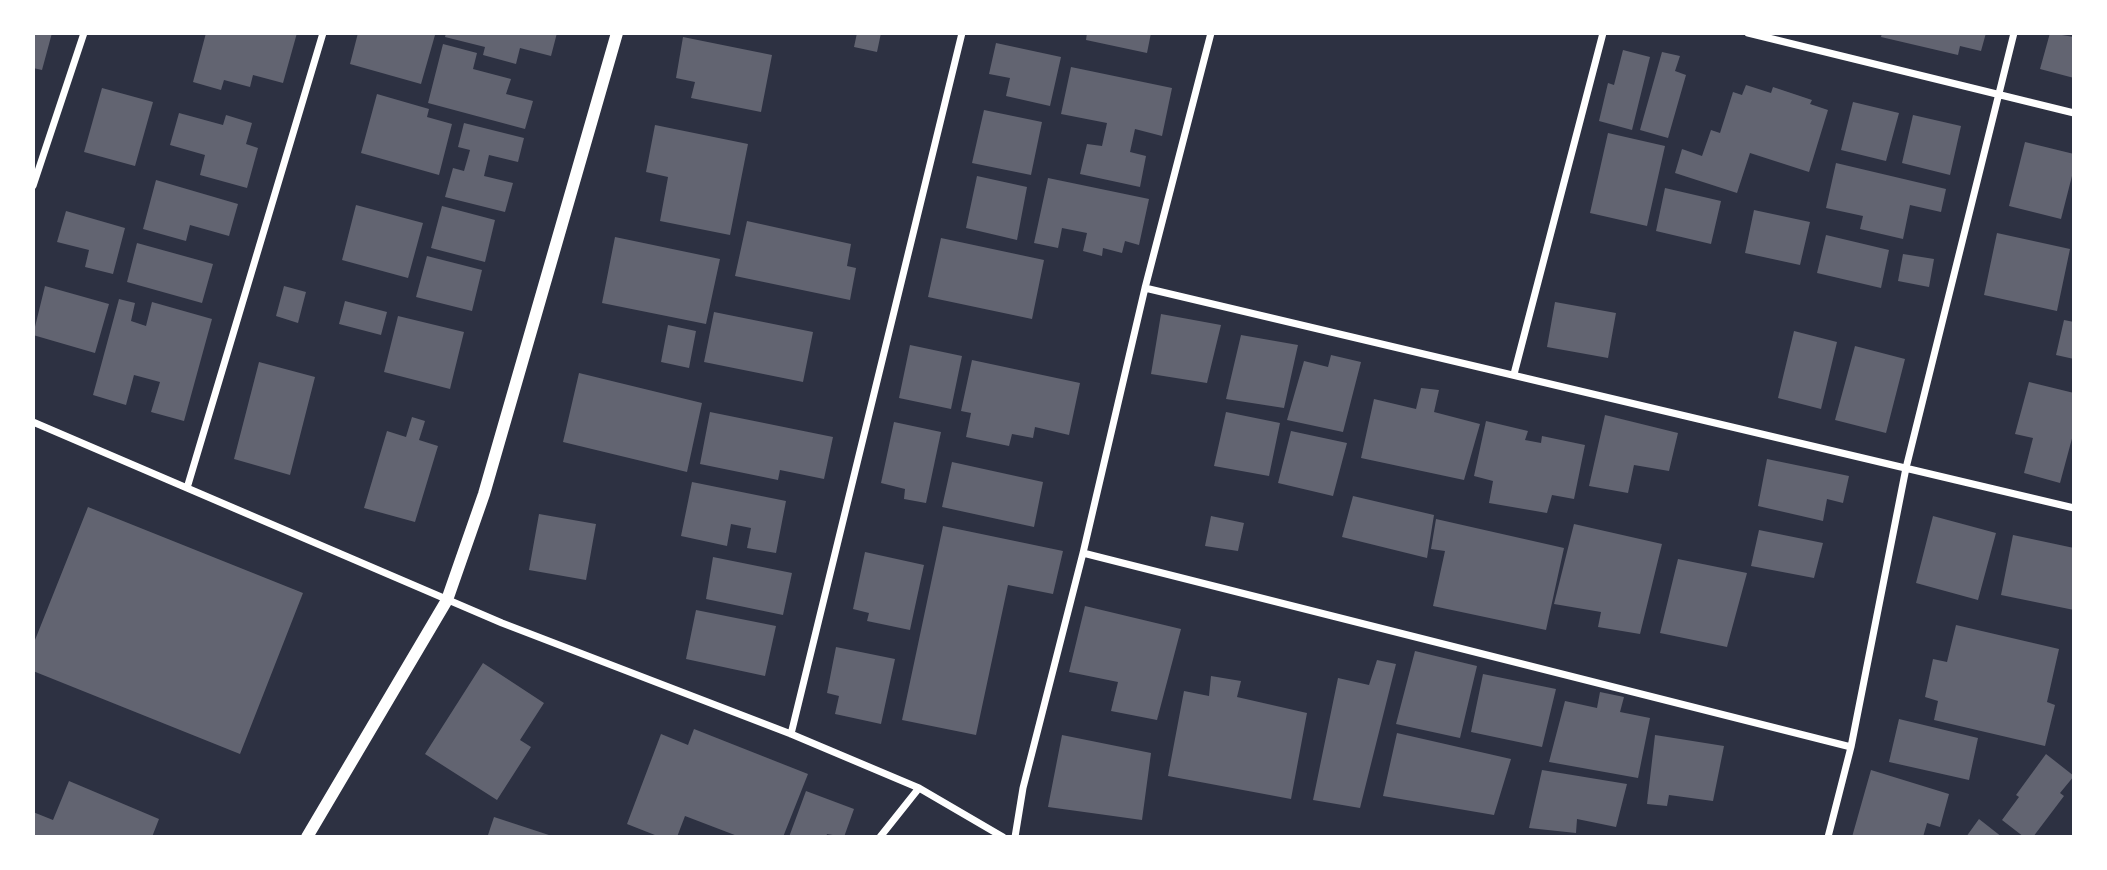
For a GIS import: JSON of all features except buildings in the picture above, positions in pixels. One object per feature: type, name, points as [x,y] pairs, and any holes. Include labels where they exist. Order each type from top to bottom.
[{"type":"street","points":[[33,186],[84,33]]},
{"type":"street","points":[[187,488],[323,33]]},
{"type":"street","points":[[307,837],[447,600],[484,494],[617,33]]},
{"type":"street","points":[[791,734],[961,33]]},
{"type":"street","points":[[1015,837],[1023,788],[1083,553],[1145,288],[1212,33]]},
{"type":"street","points":[[1514,374],[1603,33]]},
{"type":"street","points":[[1748,33],[2074,113]]},
{"type":"street","points":[[1828,837],[1851,747],[1906,468],[2014,33]]},
{"type":"street","points":[[1145,288],[2074,508]]},
{"type":"street","points":[[33,422],[447,600],[791,734],[919,788],[1003,837]]},
{"type":"street","points":[[1083,553],[1851,747]]},
{"type":"street","points":[[880,837],[919,788]]},
{"type":"street","points":[[986,828],[989,837]]}]
